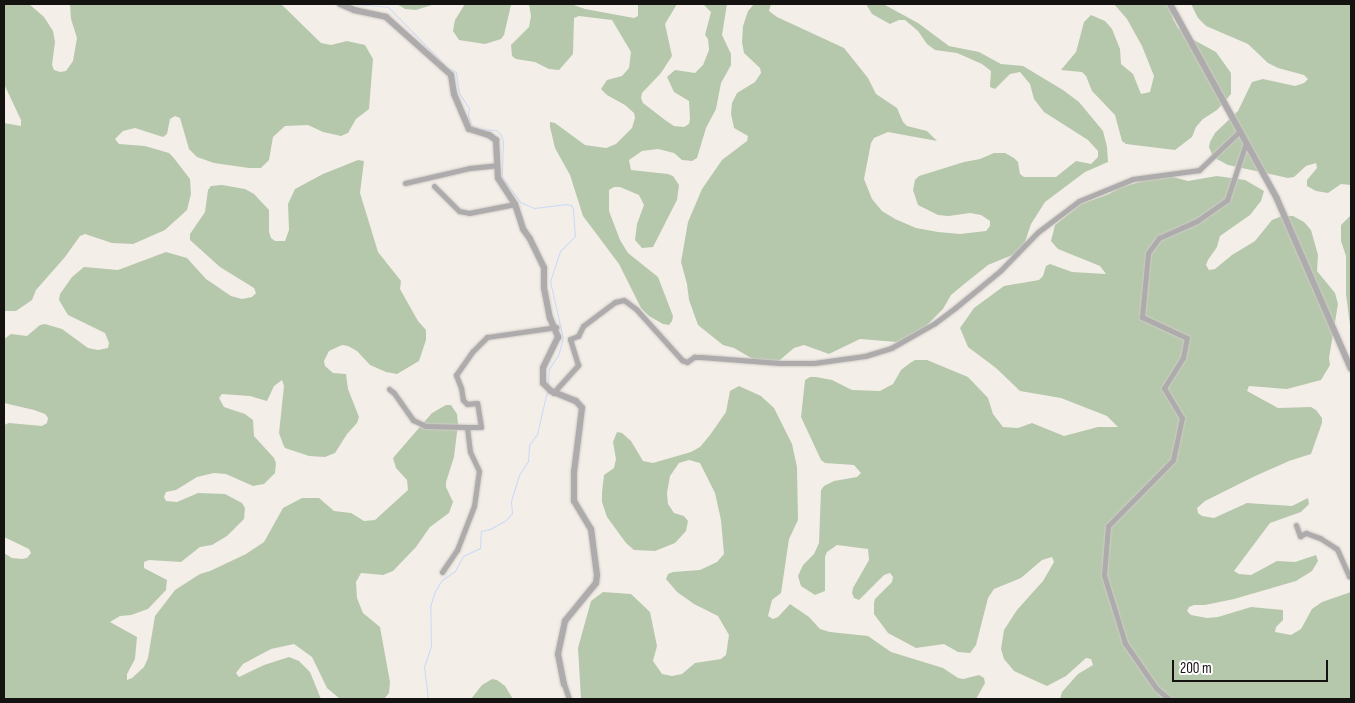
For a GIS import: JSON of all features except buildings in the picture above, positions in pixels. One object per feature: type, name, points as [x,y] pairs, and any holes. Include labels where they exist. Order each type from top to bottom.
[{"type":"street","points":[[340,4],[354,10],[386,17],[451,75],[454,94],[468,129],[489,135],[496,140],[496,165],[501,183],[515,204],[522,229],[530,239],[544,268],[544,288],[550,318],[556,327],[558,337],[543,368],[544,387],[576,401],[582,408],[574,472],[574,501],[591,529],[597,574],[596,583],[565,621],[558,654],[569,699]]},
{"type":"street","points":[[1170,4],[1277,199],[1351,369]]},
{"type":"street","points":[[552,392],[578,365],[570,339],[578,336],[583,326],[615,302],[624,300],[636,309],[682,360],[687,362],[694,357],[702,357],[780,363],[814,363],[865,356],[891,348],[945,317],[1000,271],[1038,232],[1079,201],[1133,179],[1199,170],[1240,131]]},
{"type":"street","points":[[1169,699],[1156,688],[1125,643],[1104,575],[1108,526],[1173,460],[1182,418],[1164,388],[1183,358],[1186,338],[1142,317],[1148,253],[1159,238],[1197,222],[1227,200],[1246,143]]},
{"type":"street","points":[[405,183],[470,168],[496,165]]},
{"type":"street","points":[[434,186],[459,211],[469,213],[515,204]]},
{"type":"street","points":[[389,389],[414,420],[426,426],[481,427],[477,403],[467,404],[462,400],[456,375],[473,351],[487,337],[556,327]]},
{"type":"street","points":[[442,572],[457,550],[474,506],[479,471],[470,452],[467,427]]},
{"type":"street","points":[[1296,525],[1300,536],[1306,533],[1320,538],[1337,549],[1349,576],[1351,575]]},
{"type":"green space","points":[[29,4],[44,17],[53,31],[55,42],[52,65],[54,70],[60,72],[66,71],[73,61],[77,38],[71,19],[70,4],[281,4],[321,43],[331,45],[347,41],[365,45],[373,59],[369,109],[356,119],[348,133],[341,136],[323,132],[308,125],[285,126],[273,137],[269,160],[261,168],[214,163],[197,157],[189,149],[180,118],[175,116],[170,119],[167,134],[163,137],[135,128],[123,131],[115,139],[119,144],[145,146],[169,153],[173,157],[190,179],[191,194],[187,210],[165,230],[133,244],[112,243],[85,234],[80,236],[65,257],[36,290],[32,300],[16,311],[4,311],[4,123],[21,126],[21,120],[4,84],[4,5]]},
{"type":"green space","points":[[397,4],[435,4],[416,10],[405,9]]},
{"type":"green space","points":[[465,4],[511,5],[504,35],[501,39],[485,44],[459,40],[453,31],[455,20]]},
{"type":"green space","points":[[529,4],[571,4],[585,9],[634,18],[638,16],[638,4],[677,4],[665,24],[672,56],[661,73],[642,93],[641,98],[643,103],[665,120],[674,126],[684,127],[689,124],[690,119],[689,101],[674,92],[667,77],[675,70],[695,73],[703,65],[709,50],[708,39],[705,35],[711,12],[703,4],[727,4],[722,35],[731,54],[731,65],[721,83],[716,109],[706,128],[697,158],[692,161],[682,160],[674,153],[658,149],[642,151],[629,160],[631,170],[668,174],[673,176],[679,185],[677,200],[653,247],[642,248],[635,240],[637,224],[644,205],[639,195],[620,187],[614,187],[609,190],[609,211],[620,240],[628,253],[658,277],[673,316],[669,325],[663,324],[649,316],[641,308],[619,264],[583,216],[570,175],[555,148],[550,127],[550,122],[555,123],[585,145],[606,148],[616,144],[632,128],[635,118],[634,113],[601,89],[607,80],[622,76],[629,68],[631,52],[612,20],[579,16],[574,18],[573,54],[559,70],[549,69],[535,62],[516,59],[512,56],[511,45],[529,27],[531,16]]},
{"type":"green space","points":[[754,4],[771,4],[769,11],[777,17],[844,48],[868,78],[876,94],[897,108],[903,122],[907,126],[927,131],[937,141],[888,132],[874,138],[871,143],[864,179],[872,199],[882,211],[895,219],[916,228],[938,232],[960,234],[986,231],[990,226],[990,221],[981,215],[970,213],[949,216],[938,215],[918,205],[913,190],[915,180],[919,176],[980,159],[994,153],[1005,153],[1014,158],[1018,162],[1020,174],[1024,177],[1056,177],[1076,161],[1091,164],[1098,157],[1098,151],[1088,140],[1044,112],[1034,99],[1030,84],[1020,72],[1010,74],[995,89],[990,87],[991,71],[982,64],[957,53],[935,50],[905,20],[899,20],[890,24],[872,14],[866,4],[885,5],[918,23],[949,46],[979,52],[1001,64],[1023,66],[1063,90],[1079,102],[1103,131],[1108,162],[1085,172],[1045,202],[1031,224],[1022,251],[988,265],[951,295],[943,309],[919,333],[897,342],[860,339],[829,354],[804,345],[794,348],[774,365],[763,365],[734,348],[723,345],[698,325],[689,300],[681,262],[688,222],[702,189],[722,160],[747,141],[748,136],[734,128],[731,114],[732,103],[737,93],[755,82],[761,73],[760,68],[744,53],[742,42],[743,26],[748,11]]},
{"type":"green space","points":[[1114,4],[1169,4],[1173,19],[1178,28],[1192,39],[1216,52],[1231,73],[1231,94],[1217,110],[1203,119],[1196,127],[1192,137],[1175,150],[1126,144],[1122,141],[1115,115],[1092,91],[1086,76],[1082,72],[1061,70],[1076,52],[1084,22],[1091,15],[1105,21],[1112,29],[1120,49],[1121,64],[1133,74],[1141,94],[1150,92],[1154,76],[1142,46],[1127,19]]},
{"type":"green space","points":[[1191,4],[1351,4],[1351,185],[1341,184],[1328,193],[1316,191],[1307,186],[1307,180],[1317,168],[1316,163],[1306,166],[1294,177],[1288,178],[1228,165],[1213,157],[1209,147],[1210,142],[1215,133],[1238,111],[1252,82],[1263,79],[1295,86],[1304,83],[1308,79],[1304,75],[1278,68],[1268,63],[1248,44],[1206,26],[1198,18]]},
{"type":"green space","points":[[358,160],[364,161],[360,193],[378,252],[401,281],[400,289],[418,321],[426,330],[426,340],[419,361],[397,374],[386,372],[370,365],[357,351],[348,346],[342,345],[329,351],[324,361],[325,366],[333,373],[346,374],[348,389],[359,417],[357,423],[347,434],[335,453],[325,457],[309,456],[285,448],[279,433],[284,386],[282,380],[274,386],[267,401],[250,396],[222,394],[219,398],[224,407],[245,414],[253,420],[254,436],[274,458],[276,463],[275,473],[264,484],[253,486],[226,474],[214,473],[197,477],[176,490],[166,492],[164,497],[166,501],[177,502],[198,493],[225,494],[242,503],[245,508],[244,519],[227,536],[212,545],[200,547],[181,562],[149,560],[144,562],[144,568],[167,580],[166,590],[148,609],[131,615],[120,616],[110,622],[137,637],[135,659],[127,674],[127,680],[144,667],[148,658],[155,616],[175,590],[200,574],[246,554],[264,542],[283,508],[302,498],[319,498],[334,511],[351,513],[364,521],[375,520],[408,490],[407,480],[396,468],[393,458],[432,413],[446,405],[451,405],[457,414],[458,424],[454,457],[446,482],[446,487],[453,502],[449,513],[430,527],[416,547],[393,571],[383,575],[361,573],[356,582],[357,598],[363,613],[380,627],[390,682],[389,693],[384,699],[340,699],[327,688],[312,657],[294,644],[271,649],[243,664],[236,673],[239,677],[264,665],[289,657],[299,661],[310,672],[321,699],[4,699],[4,553],[12,558],[22,559],[27,558],[31,553],[29,549],[4,537],[4,425],[9,423],[42,426],[47,423],[48,418],[45,414],[34,410],[4,403],[4,339],[11,334],[27,336],[40,325],[45,324],[62,329],[88,348],[98,350],[108,348],[109,343],[105,333],[68,315],[59,300],[60,294],[72,277],[84,267],[118,270],[166,252],[187,258],[206,279],[231,296],[242,299],[252,297],[256,293],[254,288],[220,267],[190,240],[190,234],[205,212],[208,190],[211,186],[222,185],[245,189],[254,194],[269,210],[269,232],[271,238],[275,241],[285,241],[289,230],[288,204],[295,189],[323,174]]},
{"type":"green space","points":[[1217,176],[1245,180],[1264,191],[1261,201],[1250,215],[1220,236],[1217,247],[1206,265],[1209,270],[1215,269],[1232,255],[1255,241],[1272,220],[1282,216],[1293,216],[1304,222],[1311,230],[1318,255],[1317,271],[1335,293],[1338,304],[1329,358],[1330,365],[1321,380],[1287,389],[1249,386],[1247,391],[1278,408],[1311,407],[1316,410],[1322,418],[1322,423],[1311,454],[1289,461],[1253,477],[1205,501],[1197,508],[1198,513],[1202,516],[1214,518],[1247,503],[1292,506],[1308,498],[1309,504],[1301,512],[1270,523],[1234,571],[1239,574],[1251,575],[1277,561],[1295,562],[1316,555],[1318,561],[1312,571],[1296,581],[1234,599],[1205,605],[1194,605],[1189,607],[1187,611],[1191,615],[1207,618],[1218,617],[1251,607],[1283,610],[1283,620],[1276,627],[1275,632],[1291,635],[1301,629],[1312,609],[1322,602],[1351,592],[1351,699],[1060,699],[1062,692],[1078,674],[1093,665],[1091,659],[1086,658],[1066,676],[1047,686],[1014,671],[1004,659],[1001,649],[1004,630],[1017,610],[1043,581],[1054,562],[1052,557],[1042,560],[1021,578],[994,589],[988,598],[976,645],[970,653],[958,652],[944,644],[916,648],[888,633],[874,614],[874,603],[875,599],[892,582],[893,577],[890,573],[884,575],[859,600],[854,598],[852,593],[869,560],[868,549],[837,545],[827,552],[825,557],[825,591],[815,595],[801,586],[798,576],[803,565],[814,554],[819,543],[821,490],[824,486],[834,481],[857,477],[861,473],[854,465],[825,463],[821,460],[801,417],[805,380],[810,377],[816,377],[832,380],[852,390],[880,391],[893,384],[901,370],[910,363],[915,360],[927,360],[968,377],[988,398],[993,414],[1003,427],[1018,428],[1032,423],[1064,436],[1098,427],[1118,427],[1107,416],[1061,398],[1020,391],[996,368],[968,347],[960,328],[974,308],[1004,286],[1039,280],[1043,276],[1046,266],[1050,264],[1072,272],[1106,274],[1100,266],[1058,249],[1051,241],[1055,225],[1081,204],[1109,194],[1119,188],[1156,177],[1173,177],[1188,181]]},
{"type":"green space","points":[[1351,215],[1351,333],[1346,294],[1346,256],[1341,241],[1341,225]]},
{"type":"green space","points":[[739,386],[761,396],[774,408],[792,444],[797,467],[798,520],[789,539],[781,593],[772,600],[768,616],[773,619],[778,617],[790,604],[809,617],[820,629],[830,632],[868,636],[891,652],[943,668],[958,678],[963,679],[979,675],[984,678],[985,683],[976,699],[581,699],[578,648],[591,601],[603,592],[631,594],[650,612],[657,646],[653,661],[662,674],[672,676],[682,674],[695,663],[721,659],[726,655],[729,635],[718,616],[694,604],[677,592],[666,579],[668,574],[673,572],[700,570],[717,562],[724,554],[721,520],[715,493],[700,463],[689,460],[679,463],[670,476],[667,493],[668,504],[674,513],[684,516],[688,521],[686,531],[675,543],[655,551],[634,550],[626,543],[607,517],[602,502],[602,492],[604,475],[614,468],[616,459],[613,442],[617,432],[622,433],[631,441],[643,461],[653,463],[691,452],[700,447],[710,435],[726,412],[730,391]]},
{"type":"green space","points":[[492,679],[505,686],[513,699],[471,699],[482,685]]},
{"type":"waterway","points":[[355,4],[388,7],[445,65]]},
{"type":"waterway","points":[[448,68],[456,72],[459,93],[469,108],[468,115],[471,125],[481,129],[496,130],[501,135],[503,141],[502,177],[520,202],[534,208],[565,204],[571,205],[573,209],[575,236],[560,251],[550,281],[563,338],[558,355],[549,369],[548,384]]},
{"type":"waterway","points":[[428,699],[424,667],[431,646],[430,607],[435,591],[442,580],[455,571],[463,556],[480,548],[481,531],[490,529],[506,520],[512,513],[511,501],[519,475],[528,461],[529,445],[537,434],[547,391]]}]
